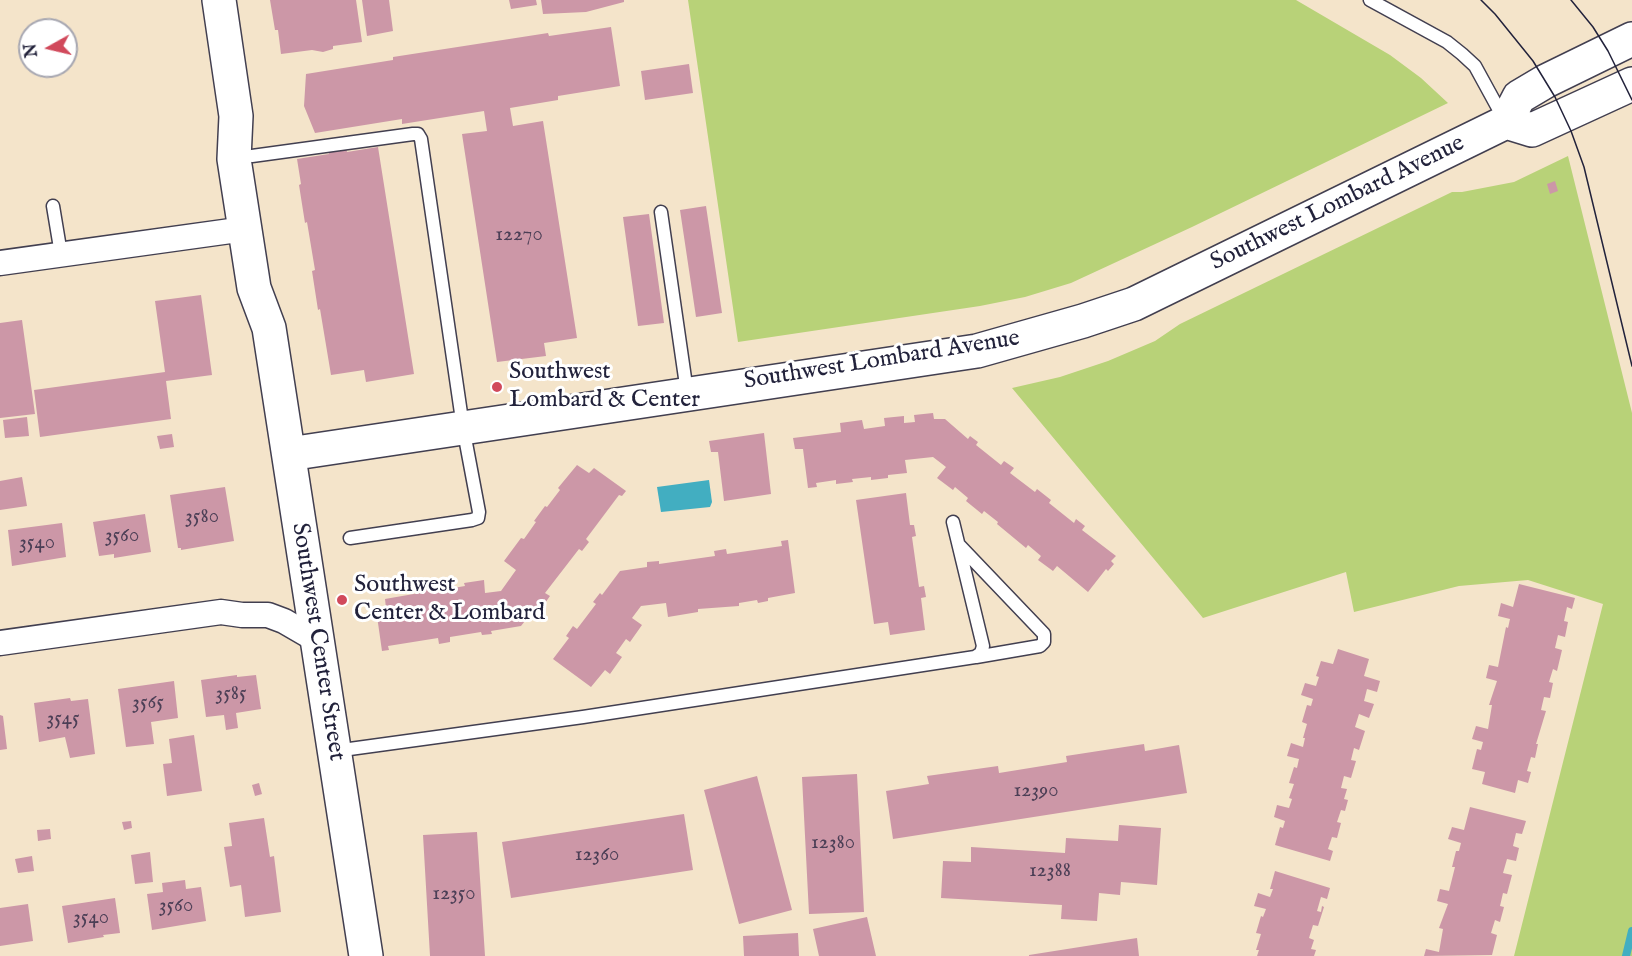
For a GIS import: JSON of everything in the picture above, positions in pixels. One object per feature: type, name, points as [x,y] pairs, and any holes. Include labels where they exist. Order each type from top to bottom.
[{"type":"street","name":"Southwest Center Street","points":[[219,0],[236,116],[234,159],[254,288],[269,328],[315,639],[366,956]]},
{"type":"street","points":[[1632,39],[1545,81],[1519,97],[1506,122],[1532,130],[1632,84]]},
{"type":"street","name":"Southwest Center Street","points":[[236,116],[252,156],[272,284],[269,328]]},
{"type":"street","name":"Southwest Lombard Avenue","points":[[289,454],[977,351],[1134,304],[1506,122]]},
{"type":"street","points":[[0,263],[245,229]]},
{"type":"street","points":[[0,643],[221,612],[268,615],[284,621],[315,639]]},
{"type":"lane","points":[[1370,0],[1447,42],[1462,54],[1475,66],[1506,122]]},
{"type":"lane","points":[[252,156],[418,134],[423,151],[463,427],[479,512],[478,518],[350,538]]},
{"type":"lane","points":[[53,206],[60,254]]},
{"type":"lane","points":[[661,212],[687,393]]},
{"type":"lane","points":[[953,522],[983,646],[981,653],[975,657]]},
{"type":"lane","points":[[334,751],[583,717],[1040,646],[1044,642],[1044,634],[959,544]]},
{"type":"green space","points":[[688,0],[1296,0],[1390,55],[1421,78],[1448,103],[1071,283],[1025,297],[980,306],[738,342]]},
{"type":"green space","points":[[1568,156],[1632,413],[1632,956],[1514,956],[1603,604],[1528,580],[1459,586],[1354,612],[1346,572],[1203,618],[1012,388],[1060,377],[1108,361],[1155,341],[1180,324],[1452,192],[1514,182]]},
{"type":"water","points":[[709,480],[712,502],[710,507],[661,512],[657,487]]},
{"type":"building","points":[[270,0],[356,0],[362,42],[333,46],[333,49],[323,52],[312,50],[281,54],[278,30],[275,30]]},
{"type":"building","points":[[362,0],[389,0],[393,31],[367,36]]},
{"type":"building","points":[[509,0],[536,0],[537,5],[511,9]]},
{"type":"building","points":[[541,0],[624,0],[624,2],[586,12],[543,14]]},
{"type":"building","points":[[611,27],[620,86],[558,96],[558,100],[510,108],[513,126],[543,121],[577,338],[544,343],[546,356],[497,362],[462,134],[487,131],[484,111],[402,124],[402,119],[315,133],[304,106],[306,74],[393,60],[393,57],[548,33],[549,36]]},
{"type":"building","points":[[689,64],[693,93],[645,100],[641,71]]},
{"type":"building","points":[[346,147],[347,152],[378,147],[414,374],[366,382],[364,370],[331,375],[320,309],[318,310],[312,271],[315,270],[307,222],[305,223],[297,159],[329,154],[328,150]]},
{"type":"building","points":[[1555,181],[1558,191],[1550,194],[1547,184]]},
{"type":"building","points":[[706,206],[722,313],[696,317],[680,210]]},
{"type":"building","points":[[649,214],[664,323],[638,326],[623,217]]},
{"type":"building","points":[[201,295],[212,375],[166,381],[171,419],[40,437],[34,390],[165,372],[155,301]]},
{"type":"building","points":[[22,320],[35,414],[0,418],[0,323]]},
{"type":"building","points":[[933,413],[934,419],[945,419],[968,439],[970,436],[978,442],[976,445],[1001,465],[1004,461],[1014,468],[1010,473],[1035,492],[1037,489],[1051,500],[1049,503],[1074,523],[1076,519],[1085,526],[1082,530],[1116,556],[1111,561],[1114,564],[1108,571],[1106,569],[1088,592],[1057,566],[1053,571],[1038,560],[1041,556],[1028,545],[1026,548],[984,511],[982,514],[966,501],[968,498],[955,487],[953,490],[937,478],[946,467],[933,457],[905,460],[907,473],[888,475],[888,478],[852,479],[853,482],[836,484],[836,480],[816,483],[817,487],[808,488],[803,449],[795,449],[793,438],[841,432],[840,423],[862,420],[864,429],[885,426],[884,418],[904,416],[904,423],[915,422],[914,415]]},
{"type":"building","points":[[27,417],[29,436],[5,438],[3,420]]},
{"type":"building","points":[[764,433],[771,494],[724,501],[718,452],[711,452],[709,441]]},
{"type":"building","points":[[172,434],[174,447],[160,449],[157,436]]},
{"type":"building","points":[[577,465],[589,473],[594,468],[626,491],[622,496],[619,495],[586,539],[589,542],[582,551],[579,549],[545,593],[550,596],[543,606],[539,603],[521,626],[491,631],[492,634],[482,635],[481,632],[450,637],[450,642],[439,644],[438,638],[388,646],[389,650],[382,651],[376,609],[386,608],[385,599],[425,592],[424,585],[446,582],[447,589],[465,586],[464,583],[484,580],[485,593],[501,591],[516,570],[504,561],[521,538],[524,539],[536,522],[534,521]]},
{"type":"building","points":[[22,477],[27,506],[0,510],[0,481]]},
{"type":"building","points":[[225,487],[234,541],[181,550],[178,548],[170,495]]},
{"type":"building","points":[[906,493],[910,525],[914,525],[916,536],[912,537],[919,587],[924,586],[926,597],[921,598],[925,630],[890,635],[888,622],[874,624],[856,500]]},
{"type":"building","points":[[145,514],[151,552],[114,558],[114,554],[99,556],[93,522]]},
{"type":"building","points":[[62,523],[66,557],[12,566],[8,530]]},
{"type":"building","points":[[788,540],[795,593],[768,598],[768,601],[758,603],[757,600],[739,603],[739,606],[698,609],[698,612],[668,617],[666,603],[641,606],[632,618],[642,625],[630,642],[626,639],[616,653],[622,657],[610,674],[605,670],[591,687],[553,659],[569,638],[566,636],[573,626],[577,629],[596,604],[593,602],[600,593],[602,595],[620,571],[647,567],[647,562],[659,561],[659,564],[715,556],[714,551],[726,549],[727,554],[782,546],[781,541]]},
{"type":"building","points":[[1519,584],[1575,598],[1572,609],[1567,607],[1564,621],[1568,622],[1565,637],[1558,635],[1555,648],[1562,650],[1557,671],[1553,669],[1549,682],[1553,683],[1550,698],[1544,697],[1541,710],[1546,711],[1536,744],[1538,744],[1535,758],[1531,757],[1527,771],[1531,772],[1528,783],[1518,780],[1515,793],[1482,784],[1485,772],[1472,769],[1477,749],[1481,750],[1483,742],[1472,739],[1476,726],[1488,729],[1492,705],[1489,705],[1497,681],[1486,678],[1489,665],[1498,667],[1506,627],[1508,628],[1510,619],[1498,616],[1501,603],[1513,607]]},
{"type":"building","points":[[1338,649],[1369,659],[1364,676],[1380,681],[1377,692],[1367,689],[1364,701],[1374,704],[1369,718],[1359,714],[1355,727],[1365,731],[1359,750],[1354,748],[1351,760],[1356,761],[1351,778],[1344,776],[1341,788],[1347,789],[1344,799],[1348,800],[1345,811],[1341,810],[1337,822],[1341,823],[1337,838],[1332,837],[1328,849],[1333,851],[1330,861],[1275,845],[1280,827],[1283,828],[1285,821],[1274,817],[1277,805],[1289,808],[1292,799],[1289,798],[1294,784],[1289,783],[1299,759],[1287,756],[1291,743],[1303,747],[1307,724],[1302,722],[1307,705],[1311,706],[1313,699],[1301,695],[1305,683],[1316,686],[1319,677],[1316,676],[1321,661],[1333,664]]},
{"type":"building","points":[[237,675],[237,677],[256,675],[261,709],[236,713],[238,728],[226,730],[224,715],[206,717],[201,680]]},
{"type":"building","points":[[174,681],[178,718],[151,722],[154,744],[126,747],[118,689]]},
{"type":"building","points":[[70,698],[71,701],[88,699],[95,754],[70,758],[65,737],[39,742],[34,703]]},
{"type":"building","points":[[0,715],[3,716],[7,749],[0,750]]},
{"type":"building","points":[[194,735],[202,791],[167,796],[163,764],[172,763],[169,739]]},
{"type":"building","points":[[1144,744],[1145,751],[1179,745],[1187,793],[893,839],[886,791],[929,784],[927,776],[998,766],[999,773],[1067,762],[1066,756]]},
{"type":"building","points":[[857,774],[864,912],[809,914],[802,777]]},
{"type":"building","points":[[757,776],[792,910],[739,924],[704,790]]},
{"type":"building","points":[[259,783],[262,794],[255,796],[252,785]]},
{"type":"building","points":[[1470,807],[1526,821],[1522,834],[1516,833],[1513,846],[1519,848],[1516,861],[1507,859],[1503,873],[1512,875],[1507,894],[1503,893],[1500,906],[1504,907],[1500,922],[1495,920],[1491,933],[1497,935],[1492,955],[1424,956],[1426,949],[1439,952],[1443,929],[1439,928],[1448,904],[1437,901],[1440,889],[1449,891],[1456,851],[1459,851],[1461,843],[1448,839],[1452,827],[1464,830]]},
{"type":"building","points":[[684,814],[693,870],[511,898],[502,842]]},
{"type":"building","points":[[264,818],[270,857],[274,856],[281,912],[245,917],[241,885],[230,887],[224,847],[232,846],[229,823]]},
{"type":"building","points":[[131,821],[132,828],[124,830],[122,822]]},
{"type":"building","points":[[1119,825],[1161,828],[1157,885],[1121,882],[1120,895],[1099,893],[1097,921],[1061,919],[1062,905],[941,898],[943,861],[971,862],[971,847],[1065,853],[1066,838],[1118,841]]},
{"type":"building","points":[[50,829],[51,839],[38,841],[37,830]]},
{"type":"building","points":[[477,832],[485,956],[430,956],[423,835]]},
{"type":"building","points":[[150,852],[153,882],[135,884],[131,855]]},
{"type":"building","points":[[32,856],[34,871],[18,873],[15,859]]},
{"type":"building","points":[[1275,871],[1330,888],[1327,899],[1321,897],[1317,911],[1321,912],[1322,906],[1324,907],[1318,926],[1313,925],[1309,938],[1314,940],[1311,949],[1316,950],[1314,956],[1257,956],[1259,950],[1256,950],[1261,934],[1256,933],[1261,916],[1263,917],[1266,909],[1254,906],[1258,893],[1270,897]]},
{"type":"building","points":[[185,880],[186,889],[201,887],[206,921],[152,930],[147,894],[163,892],[162,883]]},
{"type":"building","points":[[115,898],[120,933],[68,943],[62,906]]},
{"type":"building","points":[[28,904],[33,941],[0,946],[0,908]]},
{"type":"building","points":[[867,917],[876,956],[819,956],[813,929]]},
{"type":"building","points":[[798,933],[799,956],[744,956],[743,936]]},
{"type":"building","points":[[1137,938],[1139,956],[1029,956],[1029,955]]},
{"type":"waterway","points":[[1626,956],[1632,931]]},
{"type":"tram line","points":[[1481,0],[1533,61],[1555,97],[1571,131],[1584,167],[1632,366]]},
{"type":"tram line","points":[[1571,0],[1593,27],[1608,51],[1632,100]]},
{"type":"place","name":"Southwest Lombard & Center","points":[[497,387]]},
{"type":"place","name":"Southwest Center & Lombard","points":[[342,600]]}]
